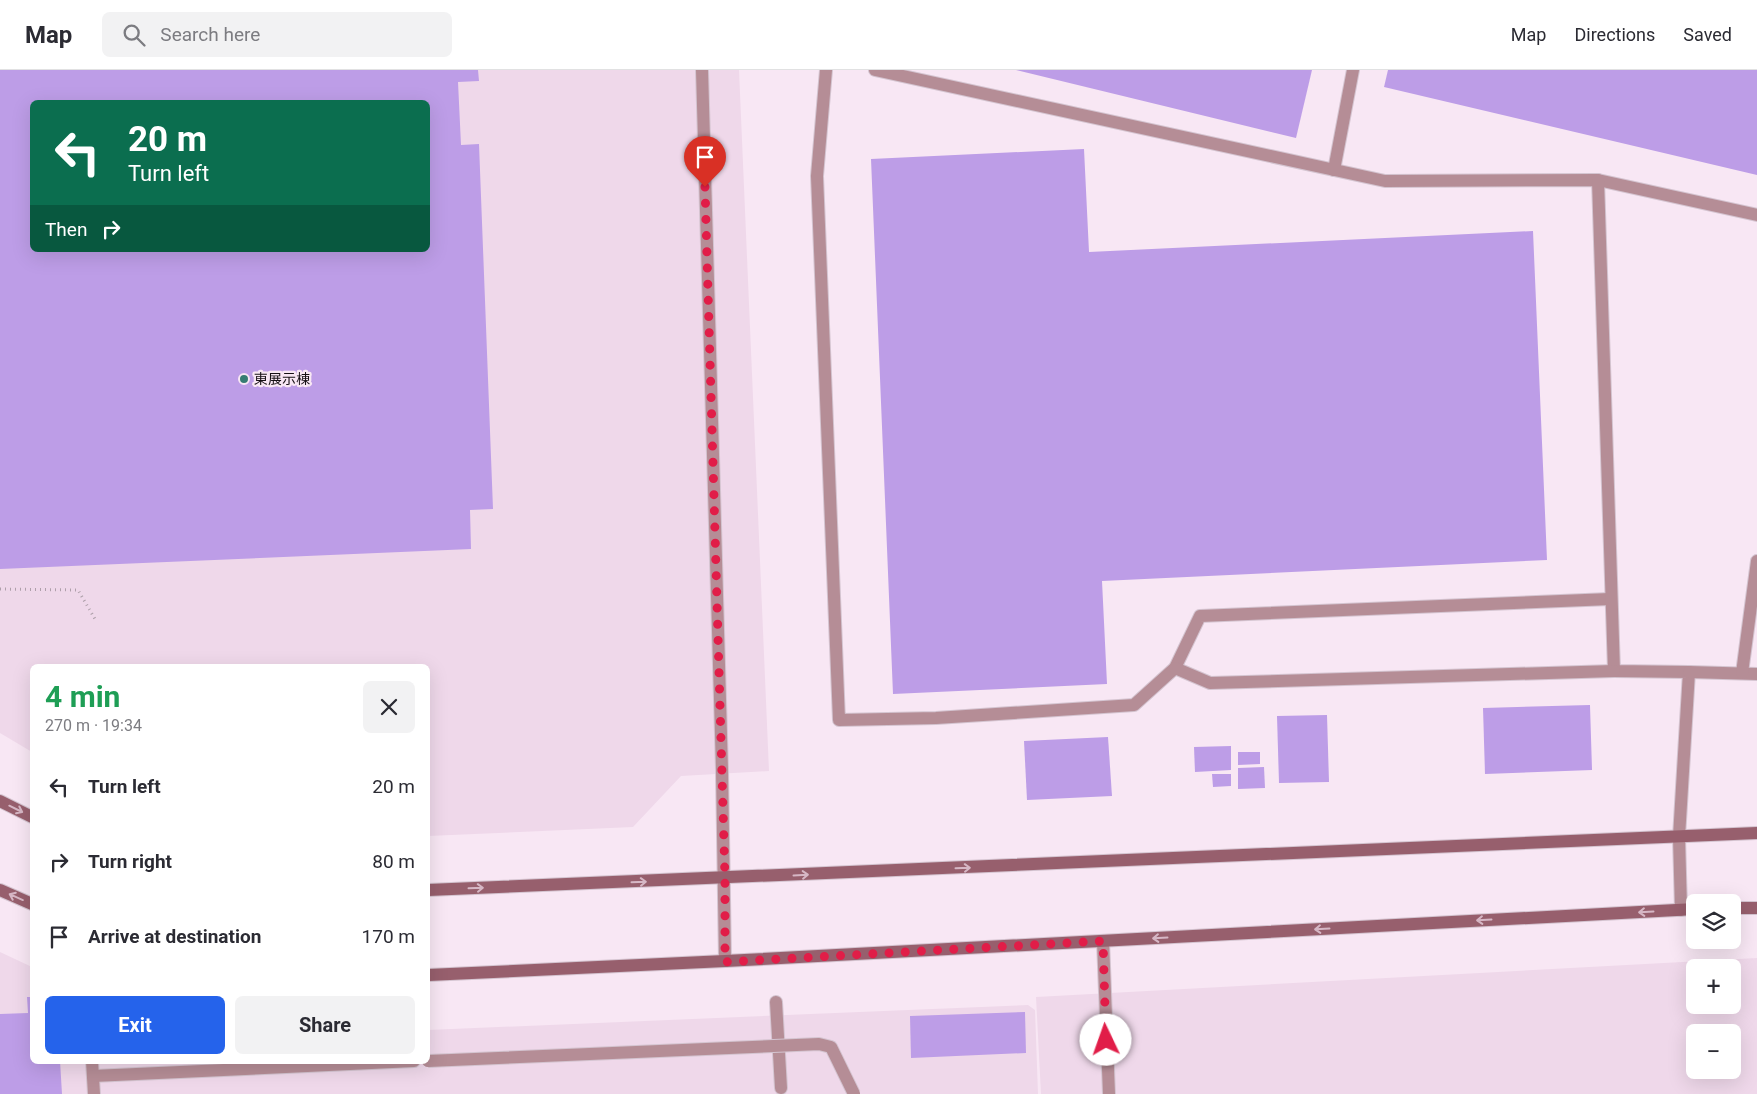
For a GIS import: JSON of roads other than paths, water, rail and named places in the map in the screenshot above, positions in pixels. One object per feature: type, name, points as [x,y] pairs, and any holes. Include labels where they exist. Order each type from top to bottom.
[{"type":"main road","points":[[0,801],[30,816]]},
{"type":"main road","points":[[430,890],[1757,833]]},
{"type":"main road","points":[[0,890],[30,903]]},
{"type":"main road","points":[[1741,908],[1757,908]]},
{"type":"main road","points":[[430,975],[725,962],[1686,910]]},
{"type":"street","points":[[702,70],[725,878],[725,962]]},
{"type":"street","points":[[826,70],[817,176],[839,720],[936,718],[1134,706],[1175,668],[1200,616],[1610,599]]},
{"type":"street","points":[[875,70],[1385,181],[1598,180],[1757,215]]},
{"type":"street","points":[[1334,170],[1353,70]]},
{"type":"street","points":[[1598,180],[1610,599],[1614,671]]},
{"type":"street","points":[[1742,673],[1757,561]]},
{"type":"street","points":[[1175,668],[1210,683],[1614,671],[1757,674]]},
{"type":"street","points":[[1681,910],[1679,837],[1690,672]]},
{"type":"street","points":[[1103,941],[1109,1094]]},
{"type":"street","points":[[776,1002],[781,1088]]},
{"type":"street","points":[[430,1061],[819,1044],[831,1047],[854,1094]]},
{"type":"street","points":[[92,1064],[94,1094]]},
{"type":"street","points":[[93,1076],[350,1064]]},
{"type":"place","name":"東展示棟","points":[[244,379]]}]
